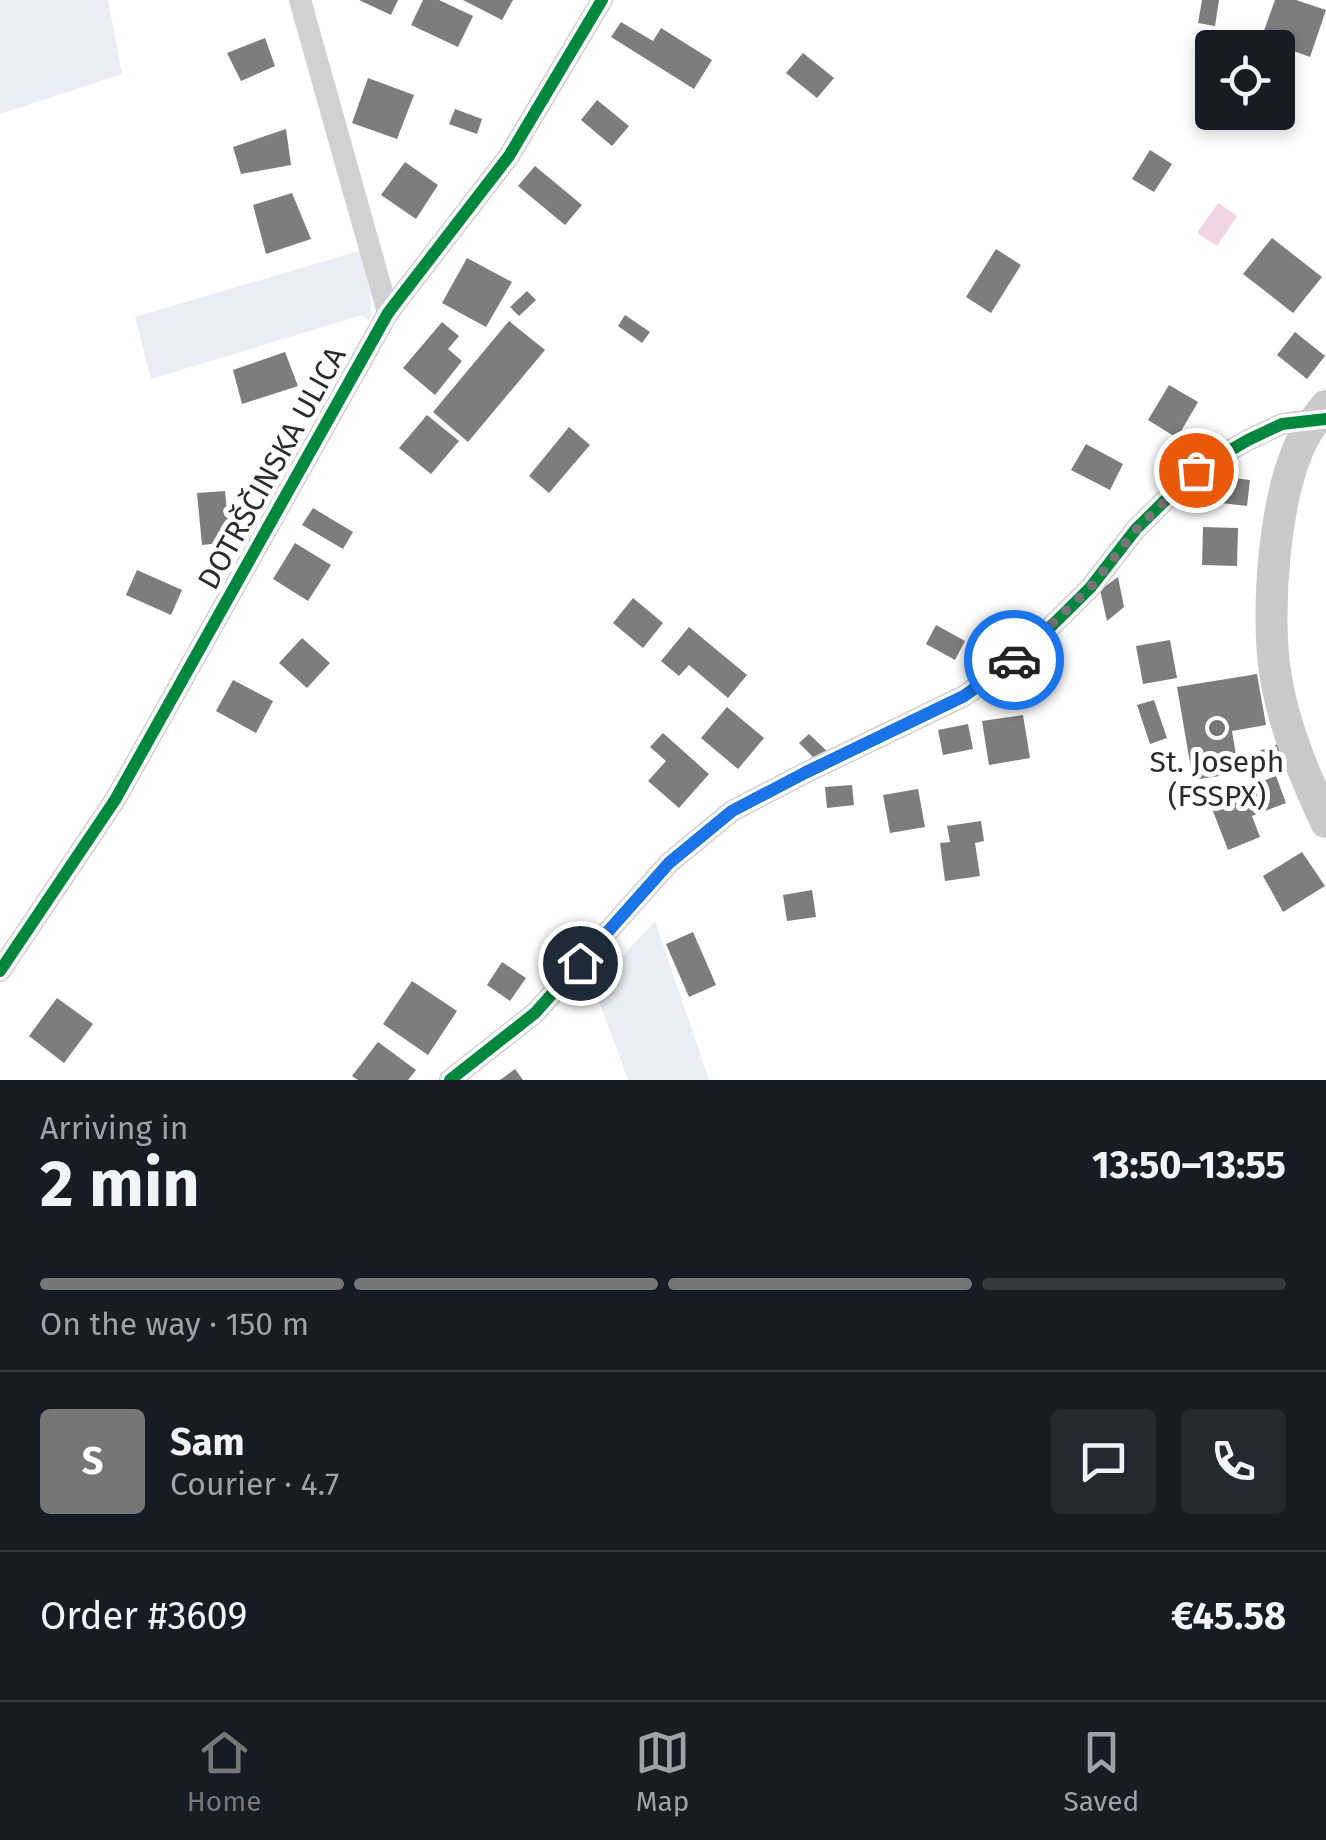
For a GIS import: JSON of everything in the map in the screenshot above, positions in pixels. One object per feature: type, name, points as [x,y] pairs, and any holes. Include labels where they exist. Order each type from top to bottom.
[{"type":"street","points":[[300,0],[388,313]]},
{"type":"street","name":"DOTRŠČINSKA ULICA","points":[[0,971],[115,800],[388,313],[509,156],[602,0]]},
{"type":"street","points":[[1322,415],[1303,439],[1280,510],[1271,630],[1283,710],[1326,822]]},
{"type":"street","points":[[450,1080],[534,1013],[669,863],[732,811],[964,696],[1024,653],[1090,588],[1136,530],[1196,470],[1282,424],[1322,415]]},
{"type":"shaded area","points":[[0,0],[108,0],[122,74],[0,114]]},
{"type":"shaded area","points":[[1218,203],[1237,216],[1217,246],[1197,233]]},
{"type":"shaded area","points":[[359,251],[370,295],[369,321],[362,315],[151,379],[135,317]]},
{"type":"shaded area","points":[[655,921],[709,1080],[628,1080],[594,987]]},
{"type":"building","points":[[359,0],[398,0],[391,15]]},
{"type":"building","points":[[423,0],[439,0],[473,16],[458,47],[411,25]]},
{"type":"building","points":[[463,0],[513,0],[502,20]]},
{"type":"building","points":[[1202,0],[1219,0],[1215,26],[1198,23]]},
{"type":"building","points":[[1275,0],[1296,0],[1326,10],[1310,57],[1295,51],[1295,30],[1264,30]]},
{"type":"building","points":[[621,22],[653,41],[661,28],[712,60],[694,89],[611,37]]},
{"type":"building","points":[[265,38],[275,66],[241,81],[227,53]]},
{"type":"building","points":[[803,53],[834,78],[817,98],[786,73]]},
{"type":"building","points":[[368,78],[414,95],[397,139],[352,123]]},
{"type":"building","points":[[597,100],[629,126],[612,146],[581,120]]},
{"type":"building","points":[[455,109],[482,119],[477,134],[449,124]]},
{"type":"building","points":[[286,129],[291,165],[241,174],[233,147]]},
{"type":"building","points":[[1150,150],[1172,164],[1154,192],[1132,179]]},
{"type":"building","points":[[405,162],[438,185],[416,219],[381,195]]},
{"type":"building","points":[[535,166],[582,205],[565,225],[518,186]]},
{"type":"building","points":[[292,193],[311,239],[266,254],[253,205]]},
{"type":"building","points":[[1272,238],[1322,277],[1293,313],[1243,274]]},
{"type":"building","points":[[996,249],[1021,265],[991,313],[966,297]]},
{"type":"building","points":[[467,258],[512,282],[486,327],[442,303]]},
{"type":"building","points":[[527,291],[536,300],[519,316],[510,307]]},
{"type":"building","points":[[625,315],[650,332],[642,343],[618,326]]},
{"type":"building","points":[[509,321],[545,350],[468,442],[433,412]]},
{"type":"building","points":[[442,322],[459,336],[448,349],[462,361],[435,395],[403,368]]},
{"type":"building","points":[[1295,332],[1325,356],[1307,379],[1277,355]]},
{"type":"building","points":[[285,352],[298,386],[242,404],[233,370]]},
{"type":"building","points":[[1169,385],[1198,402],[1177,438],[1148,420]]},
{"type":"building","points":[[427,415],[459,441],[431,474],[399,448]]},
{"type":"building","points":[[569,427],[590,445],[549,493],[529,476]]},
{"type":"building","points":[[1086,444],[1123,464],[1110,490],[1071,470]]},
{"type":"building","points":[[1217,476],[1250,480],[1247,506],[1213,502]]},
{"type":"building","points":[[225,491],[230,542],[202,545],[197,493]]},
{"type":"building","points":[[313,508],[353,532],[343,549],[302,525]]},
{"type":"building","points":[[1203,527],[1238,528],[1237,566],[1202,565]]},
{"type":"building","points":[[295,543],[331,565],[308,601],[273,579]]},
{"type":"building","points":[[137,570],[182,590],[171,615],[126,595]]},
{"type":"building","points":[[1118,577],[1124,607],[1107,621],[1100,590]]},
{"type":"building","points":[[633,598],[663,623],[643,648],[613,623]]},
{"type":"building","points":[[936,625],[965,641],[955,660],[926,644]]},
{"type":"building","points":[[689,627],[747,675],[728,698],[689,665],[679,676],[661,661]]},
{"type":"building","points":[[302,638],[330,663],[307,688],[279,663]]},
{"type":"building","points":[[1170,640],[1177,678],[1143,684],[1136,646]]},
{"type":"building","name":"St. Joseph (FSSPX)","points":[[1257,674],[1266,725],[1232,731],[1239,773],[1193,780],[1177,687]]},
{"type":"building","points":[[233,680],[273,701],[256,733],[216,711]]},
{"type":"building","points":[[1154,700],[1167,738],[1150,744],[1137,705]]},
{"type":"building","points":[[727,707],[764,738],[738,769],[701,738]]},
{"type":"building","points":[[1023,715],[1030,758],[989,765],[982,721]]},
{"type":"building","points":[[968,724],[973,749],[943,755],[938,730]]},
{"type":"building","points":[[663,733],[709,774],[679,808],[648,781],[666,761],[650,747]]},
{"type":"building","points":[[809,734],[829,753],[819,763],[799,743]]},
{"type":"building","points":[[1278,744],[1284,759],[1264,767],[1259,751]]},
{"type":"building","points":[[1276,776],[1286,803],[1252,816],[1260,837],[1228,850],[1209,801]]},
{"type":"building","points":[[852,785],[854,805],[827,808],[825,787]]},
{"type":"building","points":[[918,789],[925,827],[890,833],[883,795]]},
{"type":"building","points":[[981,821],[984,841],[975,843],[980,876],[945,881],[940,843],[950,842],[947,826]]},
{"type":"building","points":[[1302,852],[1325,886],[1283,912],[1263,876]]},
{"type":"building","points":[[812,890],[816,917],[787,921],[783,895]]},
{"type":"building","points":[[693,932],[716,985],[689,997],[666,944]]},
{"type":"building","points":[[502,962],[526,978],[510,1001],[487,985]]},
{"type":"building","points":[[412,981],[457,1011],[428,1055],[383,1024]]},
{"type":"building","points":[[57,998],[93,1024],[64,1063],[29,1036]]},
{"type":"building","points":[[378,1042],[416,1070],[408,1080],[358,1080],[352,1076]]},
{"type":"building","points":[[515,1069],[523,1080],[500,1080]]},
{"type":"cycle path","points":[[0,971],[115,800],[388,313],[509,156],[602,0]]},
{"type":"cycle path","points":[[450,1080],[535,1013],[669,863],[732,811],[964,696],[1024,653],[1090,588],[1136,529],[1196,470],[1282,424],[1326,419]]},
{"type":"way so far","points":[[1014,660],[1090,588],[1136,530],[1196,470]]},
{"type":"place","name":"St. Joseph (FSSPX)","points":[[1217,728]]},
{"type":"route","points":[[580,963],[669,863],[732,811],[964,696],[1014,660]]}]
